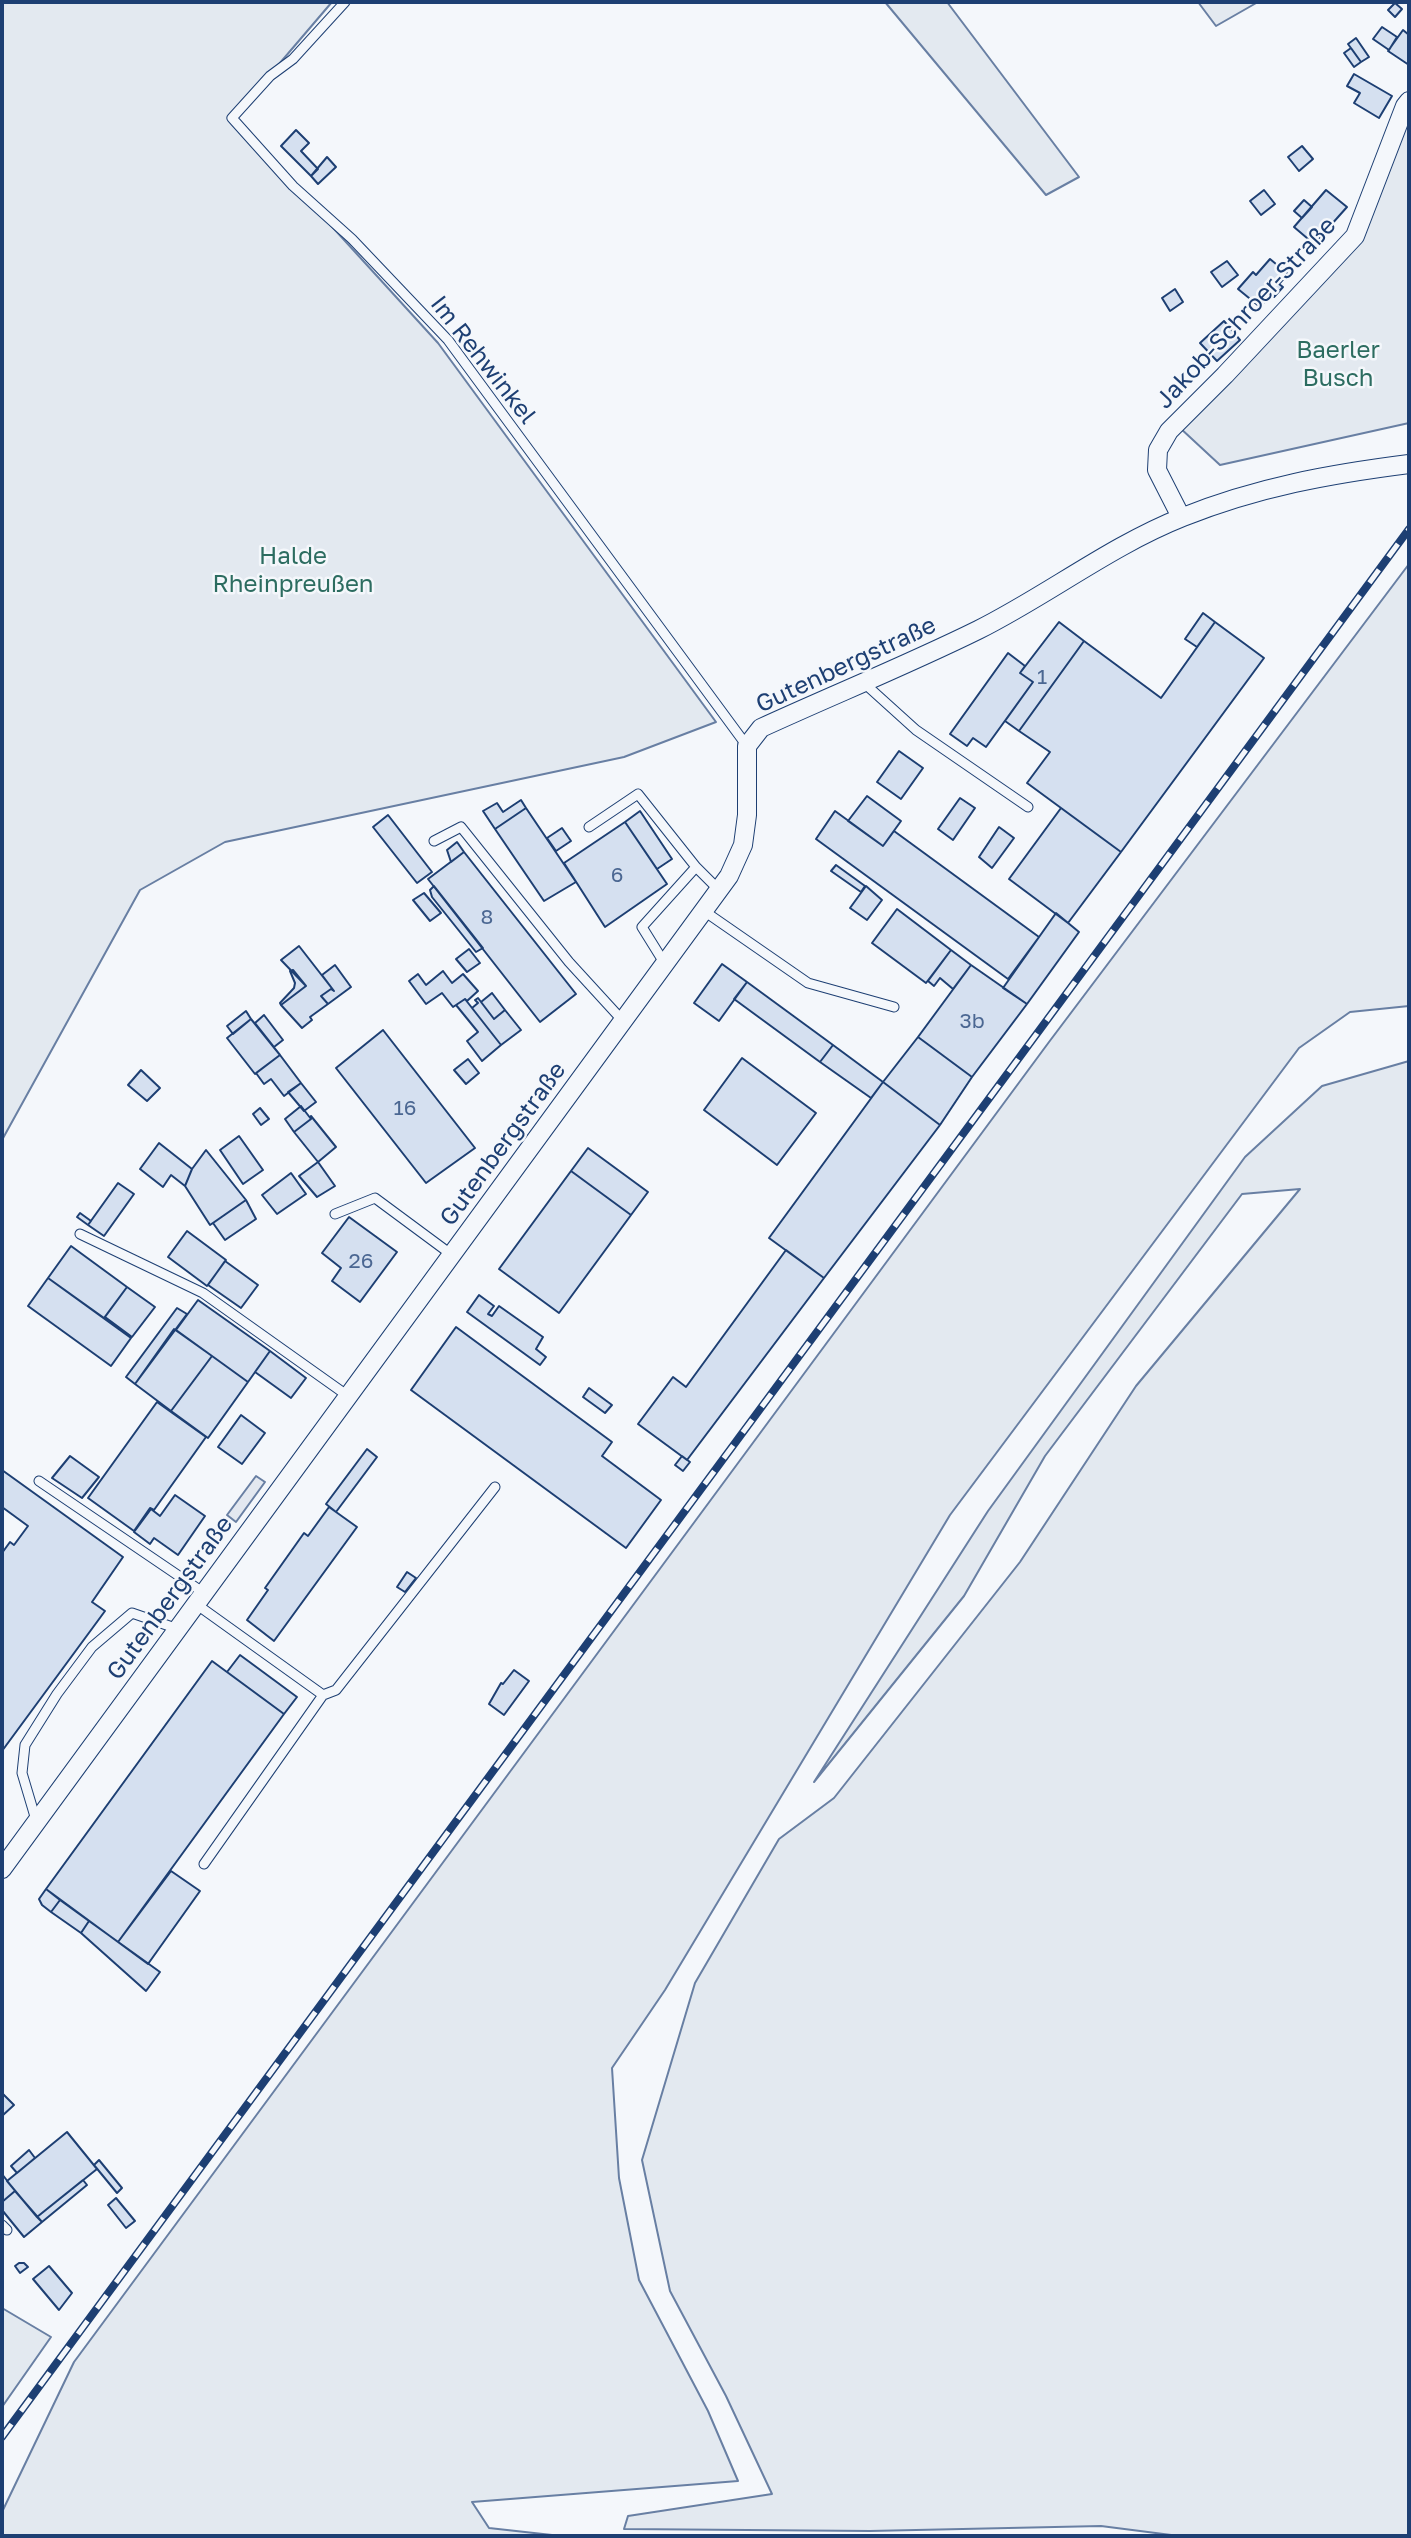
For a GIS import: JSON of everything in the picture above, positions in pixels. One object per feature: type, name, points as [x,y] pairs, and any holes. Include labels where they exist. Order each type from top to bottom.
[{"type":"street","name":"Jakob-Schroer-Straße","points":[[1181,517],[1157,470],[1158,450],[1169,431],[1355,236],[1409,101]]},
{"type":"street","name":"Gutenbergstraße","points":[[2,1868],[729,876],[743,845],[747,815],[747,746],[761,728],[981,629],[1125,545],[1181,517],[1276,485],[1338,473],[1409,464]]},
{"type":"lane","name":"Im Rehwinkel","points":[[345,2],[293,59],[270,76],[232,118],[293,186],[352,239],[449,340],[747,746]]},
{"type":"lane","points":[[864,683],[916,730],[1028,807]]},
{"type":"lane","points":[[589,827],[638,794],[696,867],[719,890]]},
{"type":"lane","points":[[435,841],[461,827],[569,962],[623,1021]]},
{"type":"lane","points":[[665,964],[642,927],[696,867]]},
{"type":"lane","points":[[704,911],[808,983],[894,1007]]},
{"type":"lane","name":"Gutenbergstraße","points":[[335,1214],[375,1198],[452,1255]]},
{"type":"lane","points":[[80,1234],[203,1293],[348,1396]]},
{"type":"lane","points":[[39,1481],[200,1598],[323,1695]]},
{"type":"lane","points":[[204,1864],[323,1695],[336,1690],[495,1487]]},
{"type":"lane","points":[[36,1821],[22,1773],[26,1745],[57,1694],[92,1647],[132,1613],[177,1629]]},
{"type":"green space","name":"Halde Rheinpreußen","points":[[2,2],[332,2],[233,118],[438,343],[716,722],[624,757],[225,842],[140,890],[2,1140]]},
{"type":"green space","points":[[885,2],[947,2],[1079,177],[1046,195]]},
{"type":"green space","points":[[1198,2],[1258,2],[1216,26]]},
{"type":"green space","name":"Baerler Busch","points":[[1409,110],[1409,423],[1220,465],[1179,427],[1358,238]]},
{"type":"green space","points":[[1409,564],[1409,1006],[1350,1012],[1299,1048],[950,1515],[665,1990],[612,2068],[619,2178],[639,2280],[708,2411],[738,2481],[472,2502],[489,2528],[561,2536],[2,2536],[2,2512],[74,2362],[1049,1042]]},
{"type":"green space","points":[[1409,1061],[1409,2536],[1179,2536],[1101,2526],[870,2531],[624,2529],[628,2516],[772,2494],[726,2396],[670,2291],[642,2160],[695,1983],[779,1839],[834,1798],[1020,1562],[1136,1386],[1300,1189],[1242,1194],[1045,1456],[964,1596],[814,1782],[988,1511],[1245,1157],[1322,1086]]},
{"type":"green space","points":[[2,2308],[51,2337],[2,2407]]},
{"type":"shaded area","points":[[256,1476],[265,1482],[236,1522],[227,1515]]},
{"type":"building","points":[[1395,3],[1402,9],[1395,17],[1388,10]]},
{"type":"building","points":[[1382,27],[1397,37],[1389,50],[1373,39]]},
{"type":"building","points":[[1403,30],[1409,35],[1409,65],[1388,51]]},
{"type":"building","points":[[1356,38],[1369,57],[1361,62],[1348,44]]},
{"type":"building","points":[[1351,48],[1361,62],[1354,67],[1344,53]]},
{"type":"building","points":[[1354,74],[1392,96],[1379,118],[1354,103],[1360,93],[1347,86]]},
{"type":"building","points":[[296,130],[309,143],[301,151],[318,169],[311,176],[281,146]]},
{"type":"building","points":[[1302,146],[1313,159],[1299,171],[1288,157]]},
{"type":"building","points":[[327,157],[336,167],[318,184],[311,176]]},
{"type":"building","points":[[1264,190],[1275,204],[1261,215],[1250,201]]},
{"type":"building","points":[[1326,190],[1347,207],[1314,244],[1294,227]]},
{"type":"building","points":[[1304,200],[1312,207],[1302,218],[1294,211]]},
{"type":"building","points":[[1270,259],[1288,274],[1279,284],[1283,287],[1274,297],[1271,294],[1260,307],[1238,289],[1253,272],[1256,275]]},
{"type":"building","points":[[1227,261],[1238,275],[1222,287],[1211,272]]},
{"type":"building","points":[[1175,289],[1183,302],[1170,311],[1162,298]]},
{"type":"building","points":[[1224,321],[1240,340],[1217,361],[1200,343]]},
{"type":"building","points":[[1203,613],[1215,622],[1197,647],[1185,639]]},
{"type":"building","points":[[1059,622],[1084,641],[1019,731],[1005,721],[1033,682],[1020,673]]},
{"type":"building","points":[[1215,622],[1264,658],[1121,852],[1027,783],[1050,752],[1019,731],[1084,641],[1161,698]]},
{"type":"building","points":[[1008,653],[1025,666],[1020,673],[1033,682],[986,747],[973,738],[967,746],[950,734]]},
{"type":"building","points":[[899,751],[923,768],[901,799],[877,782]]},
{"type":"building","points":[[867,796],[901,821],[883,846],[848,821]]},
{"type":"building","points":[[960,798],[975,808],[953,840],[938,829]]},
{"type":"building","points":[[521,800],[526,808],[495,829],[483,811],[497,803],[503,812]]},
{"type":"building","points":[[526,808],[576,882],[544,901],[495,829]]},
{"type":"building","points":[[1061,808],[1121,852],[1068,923],[1009,879]]},
{"type":"building","points":[[640,811],[672,859],[657,869],[625,822]]},
{"type":"building","points":[[835,811],[883,846],[894,831],[1039,937],[1008,979],[816,839]]},
{"type":"building","points":[[388,815],[432,872],[417,883],[373,827]]},
{"type":"building","points":[[625,822],[667,884],[605,927],[564,863]]},
{"type":"building","points":[[999,827],[1014,838],[992,868],[979,857]]},
{"type":"building","points":[[562,828],[571,841],[556,851],[547,838]]},
{"type":"building","points":[[457,842],[464,852],[451,862],[447,850]]},
{"type":"building","points":[[464,852],[576,994],[540,1022],[428,879]]},
{"type":"building","points":[[836,865],[865,886],[861,892],[831,871]]},
{"type":"building","points":[[434,886],[483,948],[476,952],[432,897],[430,890]]},
{"type":"building","points":[[866,886],[882,900],[867,920],[850,908]]},
{"type":"building","points":[[424,893],[441,913],[430,921],[413,900]]},
{"type":"building","points":[[897,909],[951,950],[926,983],[872,943]]},
{"type":"building","points":[[1056,913],[1079,932],[1027,1004],[1003,988]]},
{"type":"building","points":[[299,946],[334,991],[331,989],[321,996],[328,1004],[310,1017],[312,1020],[302,1028],[281,1005],[306,986],[281,960]]},
{"type":"building","points":[[469,949],[480,963],[467,972],[456,959]]},
{"type":"building","points":[[951,950],[971,965],[953,989],[940,978],[934,986],[928,981]]},
{"type":"building","points":[[722,964],[747,982],[719,1021],[694,1003]]},
{"type":"building","points":[[335,965],[351,987],[328,1004],[321,996],[331,989],[334,991],[322,975]]},
{"type":"building","points":[[971,965],[1027,1004],[972,1077],[918,1037]]},
{"type":"building","points":[[293,970],[306,986],[281,1005],[294,988],[295,983],[290,971]]},
{"type":"building","points":[[443,971],[452,983],[463,974],[478,991],[467,1001],[465,999],[453,1007],[442,993],[426,1004],[409,981],[418,974],[426,985]]},
{"type":"building","points":[[747,982],[833,1045],[820,1062],[734,999]]},
{"type":"building","points":[[492,993],[505,1010],[494,1019],[481,1002]]},
{"type":"building","points":[[478,998],[494,1019],[505,1010],[521,1030],[501,1045],[472,1008],[478,1003],[475,1000]]},
{"type":"building","points":[[465,999],[501,1045],[482,1061],[467,1041],[478,1032],[456,1005]]},
{"type":"building","points":[[246,1011],[251,1019],[233,1034],[227,1026]]},
{"type":"building","points":[[264,1015],[283,1040],[274,1047],[255,1023]]},
{"type":"building","points":[[251,1019],[280,1055],[255,1074],[227,1038]]},
{"type":"building","points":[[383,1030],[475,1148],[426,1183],[336,1068]]},
{"type":"building","points":[[918,1037],[972,1077],[940,1125],[883,1082]]},
{"type":"building","points":[[833,1045],[883,1082],[871,1098],[820,1062]]},
{"type":"building","points":[[280,1055],[301,1083],[284,1096],[271,1079],[264,1084],[256,1073]]},
{"type":"building","points":[[742,1058],[816,1113],[777,1165],[704,1110]]},
{"type":"building","points":[[468,1059],[479,1073],[466,1084],[454,1070]]},
{"type":"building","points":[[141,1070],[160,1088],[147,1101],[128,1085]]},
{"type":"building","points":[[883,1082],[940,1125],[824,1278],[769,1238]]},
{"type":"building","points":[[301,1083],[316,1102],[304,1111],[288,1092]]},
{"type":"building","points":[[301,1106],[311,1119],[294,1132],[285,1119]]},
{"type":"building","points":[[260,1108],[269,1119],[261,1125],[253,1114]]},
{"type":"building","points":[[311,1116],[336,1147],[318,1162],[294,1132],[311,1119]]},
{"type":"building","points":[[239,1136],[263,1170],[243,1184],[220,1150]]},
{"type":"building","points":[[159,1143],[192,1169],[185,1186],[171,1175],[163,1187],[140,1169]]},
{"type":"building","points":[[588,1148],[648,1192],[631,1215],[571,1171]]},
{"type":"building","points":[[206,1150],[246,1200],[210,1225],[185,1186],[192,1169]]},
{"type":"building","points":[[318,1162],[335,1186],[317,1197],[299,1176]]},
{"type":"building","points":[[571,1171],[631,1215],[559,1313],[499,1269]]},
{"type":"building","points":[[291,1173],[306,1194],[277,1214],[262,1195]]},
{"type":"building","points":[[118,1183],[134,1194],[104,1236],[88,1225]]},
{"type":"building","points":[[246,1200],[256,1219],[225,1240],[213,1223]]},
{"type":"building","points":[[80,1213],[91,1221],[88,1225],[77,1217]]},
{"type":"building","points":[[349,1217],[397,1252],[360,1302],[332,1281],[341,1268],[322,1253]]},
{"type":"building","points":[[187,1231],[226,1260],[207,1286],[168,1257]]},
{"type":"building","points":[[71,1246],[127,1287],[104,1318],[48,1278]]},
{"type":"building","points":[[786,1250],[824,1278],[687,1460],[638,1424],[673,1377],[686,1387]]},
{"type":"building","points":[[225,1261],[258,1285],[241,1308],[208,1285]]},
{"type":"building","points":[[48,1278],[131,1338],[111,1366],[28,1306]]},
{"type":"building","points":[[127,1287],[155,1307],[132,1337],[105,1317]]},
{"type":"building","points":[[479,1295],[494,1306],[488,1314],[492,1316],[499,1306],[543,1337],[536,1349],[546,1357],[540,1365],[467,1312]]},
{"type":"building","points":[[198,1300],[270,1351],[248,1382],[176,1330]]},
{"type":"building","points":[[177,1308],[187,1314],[135,1384],[126,1377]]},
{"type":"building","points":[[456,1327],[612,1442],[602,1456],[661,1500],[626,1548],[411,1390]]},
{"type":"building","points":[[174,1329],[212,1356],[171,1411],[135,1384]]},
{"type":"building","points":[[270,1351],[306,1378],[291,1398],[255,1372]]},
{"type":"building","points":[[212,1356],[248,1382],[208,1438],[171,1411]]},
{"type":"building","points":[[589,1388],[612,1405],[605,1413],[583,1397]]},
{"type":"building","points":[[157,1402],[206,1437],[154,1510],[150,1508],[134,1531],[88,1498]]},
{"type":"building","points":[[241,1415],[265,1433],[242,1464],[218,1447]]},
{"type":"building","points":[[367,1449],[377,1457],[336,1512],[326,1504]]},
{"type":"building","points":[[70,1456],[99,1477],[82,1498],[52,1478]]},
{"type":"building","points":[[682,1456],[690,1462],[683,1471],[675,1465]]},
{"type":"building","points":[[2,1470],[123,1557],[92,1602],[105,1611],[2,1751],[2,1553],[10,1542],[14,1545],[28,1526],[2,1507]]},
{"type":"building","points":[[175,1495],[205,1516],[178,1555],[154,1538],[150,1544],[134,1532],[151,1509],[160,1516]]},
{"type":"building","points":[[329,1507],[357,1527],[274,1641],[247,1620],[268,1590],[265,1588],[304,1533],[308,1536]]},
{"type":"building","points":[[407,1572],[416,1578],[405,1592],[397,1587]]},
{"type":"building","points":[[240,1655],[297,1697],[284,1714],[227,1672]]},
{"type":"building","points":[[212,1661],[284,1714],[118,1942],[46,1889]]},
{"type":"building","points":[[514,1670],[529,1681],[504,1715],[489,1704],[501,1683],[503,1684]]},
{"type":"building","points":[[171,1871],[200,1891],[148,1964],[118,1942]]},
{"type":"building","points":[[46,1889],[60,1900],[51,1912],[39,1899]]},
{"type":"building","points":[[60,1900],[89,1921],[81,1933],[51,1912]]},
{"type":"building","points":[[89,1921],[160,1972],[146,1991],[81,1933]]},
{"type":"building","points":[[2,2093],[14,2105],[2,2116]]},
{"type":"building","points":[[67,2132],[97,2169],[37,2217],[7,2181]]},
{"type":"building","points":[[29,2150],[35,2158],[17,2173],[11,2166]]},
{"type":"building","points":[[99,2160],[122,2188],[117,2193],[94,2165]]},
{"type":"building","points":[[2,2174],[15,2191],[2,2202]]},
{"type":"building","points":[[83,2180],[87,2185],[42,2222],[37,2217]]},
{"type":"building","points":[[15,2191],[42,2222],[24,2237],[2,2210],[2,2202]]},
{"type":"building","points":[[116,2198],[135,2221],[126,2228],[108,2205]]},
{"type":"building","points":[[19,2263],[28,2267],[20,2273],[15,2266]]},
{"type":"building","points":[[49,2266],[72,2293],[59,2310],[33,2279]]},
{"type":"railway","points":[[2,2437],[1409,529]]}]
